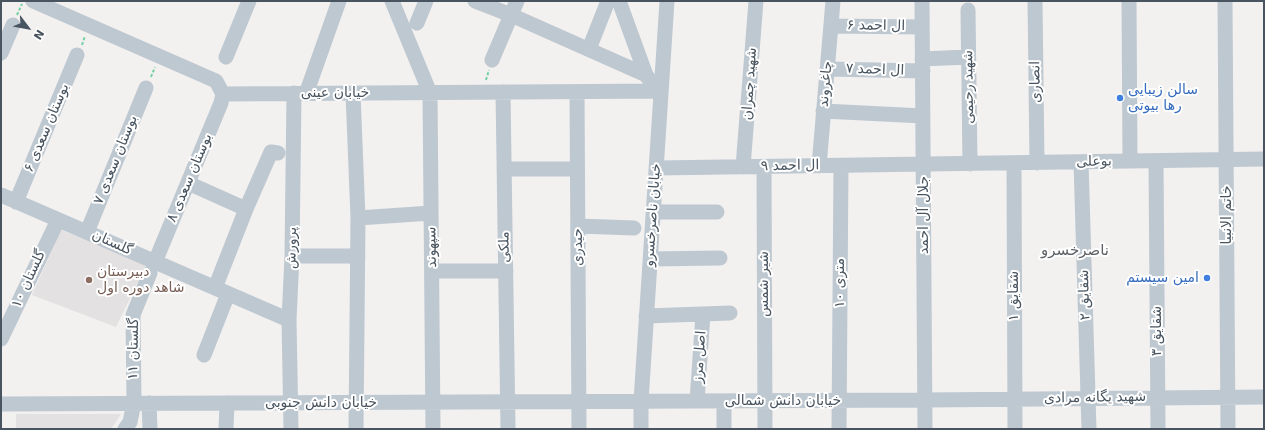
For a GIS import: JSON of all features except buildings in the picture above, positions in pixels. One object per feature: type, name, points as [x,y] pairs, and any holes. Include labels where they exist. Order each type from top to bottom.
[{"type":"street","points":[[33,1],[216,81],[224,94]]},
{"type":"street","points":[[226,57],[249,1]]},
{"type":"street","name":"پرورش","points":[[290,429],[291,403],[289,320],[300,94],[339,1]]},
{"type":"street","points":[[392,1],[430,93]]},
{"type":"street","points":[[417,23],[426,1]]},
{"type":"street","points":[[475,1],[511,15],[646,75]]},
{"type":"street","points":[[492,60],[517,1]]},
{"type":"street","points":[[589,49],[608,1]]},
{"type":"street","points":[[619,1],[646,75],[659,91]]},
{"type":"street","name":"خیابان ناصرخسرو","points":[[641,429],[641,401],[646,316],[657,168],[659,91],[667,1]]},
{"type":"street","name":"شهید چمران","points":[[743,167],[756,1]]},
{"type":"street","name":"چاغروند","points":[[819,166],[833,1]]},
{"type":"street","name":"جلال آل احمد","points":[[922,1],[925,429]]},
{"type":"street","name":"انصاری","points":[[1035,1],[1037,163]]},
{"type":"street","points":[[1129,1],[1130,161]]},
{"type":"street","name":"خاتم الانبیا","points":[[1225,1],[1228,429]]},
{"type":"street","name":"شهید رحیمی","points":[[968,10],[970,164]]},
{"type":"street","points":[[1,53],[13,25]]},
{"type":"street","name":"ال احمد ۶","points":[[831,26],[922,27]]},
{"type":"street","name":"بوستان سعدی ۶","points":[[16,202],[77,55]]},
{"type":"street","name":"ال احمد ۷","points":[[827,68],[922,65],[968,57]]},
{"type":"street","name":"بوستان سعدی ۷","points":[[87,232],[146,88]]},
{"type":"street","name":"خیابان عینی","points":[[224,94],[659,91]]},
{"type":"street","name":"ملکی","points":[[504,92],[508,429]]},
{"type":"street","name":"حیدری","points":[[577,92],[579,429]]},
{"type":"street","points":[[353,93],[358,218],[356,429]]},
{"type":"street","name":"سپهوند","points":[[430,93],[433,429]]},
{"type":"street","name":"بوستان سعدی ۸","points":[[153,267],[222,103],[224,94]]},
{"type":"street","points":[[823,111],[923,116]]},
{"type":"street","points":[[204,355],[221,291],[246,210],[271,152],[278,153]]},
{"type":"street","name":"بوعلی","points":[[924,165],[1264,159]]},
{"type":"street","name":"شقایق ۳","points":[[1156,161],[1158,429]]},
{"type":"street","name":"شقایق ۲","points":[[1081,162],[1089,429]]},
{"type":"street","name":"شقایق ۱","points":[[1014,163],[1015,429]]},
{"type":"street","name":"ال احمد ۹","points":[[657,168],[924,165]]},
{"type":"street","name":"۱۰ متری","points":[[839,429],[841,166]]},
{"type":"street","name":"شیر شمس","points":[[764,167],[765,401]]},
{"type":"street","points":[[504,169],[577,169]]},
{"type":"street","points":[[188,183],[246,210]]},
{"type":"street","name":"گلستان","points":[[1,195],[87,232],[153,267],[221,291],[289,320]]},
{"type":"street","points":[[653,212],[717,212]]},
{"type":"street","points":[[358,218],[431,213]]},
{"type":"street","name":"گلستان ۱۰","points":[[1,339],[58,220]]},
{"type":"street","points":[[578,226],[634,228]]},
{"type":"street","points":[[292,256],[358,256]]},
{"type":"street","points":[[650,259],[720,258]]},
{"type":"street","name":"گلستان ۱۱","points":[[129,427],[134,404],[133,315],[153,267]]},
{"type":"street","points":[[432,271],[506,271]]},
{"type":"street","points":[[646,316],[730,313]]},
{"type":"street","name":"اصل مرز","points":[[697,401],[703,314]]},
{"type":"street","name":"شهید یگانه مرادی","points":[[925,400],[1264,397]]},
{"type":"street","name":"خیابان دانش شمالی","points":[[641,401],[925,400]]},
{"type":"street","name":"خیابان دانش جنوبی","points":[[1,404],[641,401]]},
{"type":"street","points":[[724,401],[724,429]]},
{"type":"street","points":[[765,401],[765,429]]},
{"type":"street","points":[[149,403],[150,429]]},
{"type":"street","points":[[226,429],[227,403]]},
{"type":"path","points":[[77,55],[90,25]]},
{"type":"path","points":[[146,88],[160,56]]},
{"type":"path","points":[[483,92],[492,60]]},
{"type":"shaded area","name":"دبیرستان شاهد دوره اول","points":[[61,230],[141,262],[146,266],[116,327],[32,295]]},
{"type":"shaded area","points":[[16,414],[121,414],[111,429],[16,429]]},
{"type":"place","name":"سالن زیبایی رها بیوتی","points":[[1120,98]]},
{"type":"place","name":"امین سیستم","points":[[1207,278]]},
{"type":"place","name":"دبیرستان شاهد دوره اول","points":[[89,280]]},
{"type":"district","name":"ناصرخسرو","points":[[1075,251]]}]
